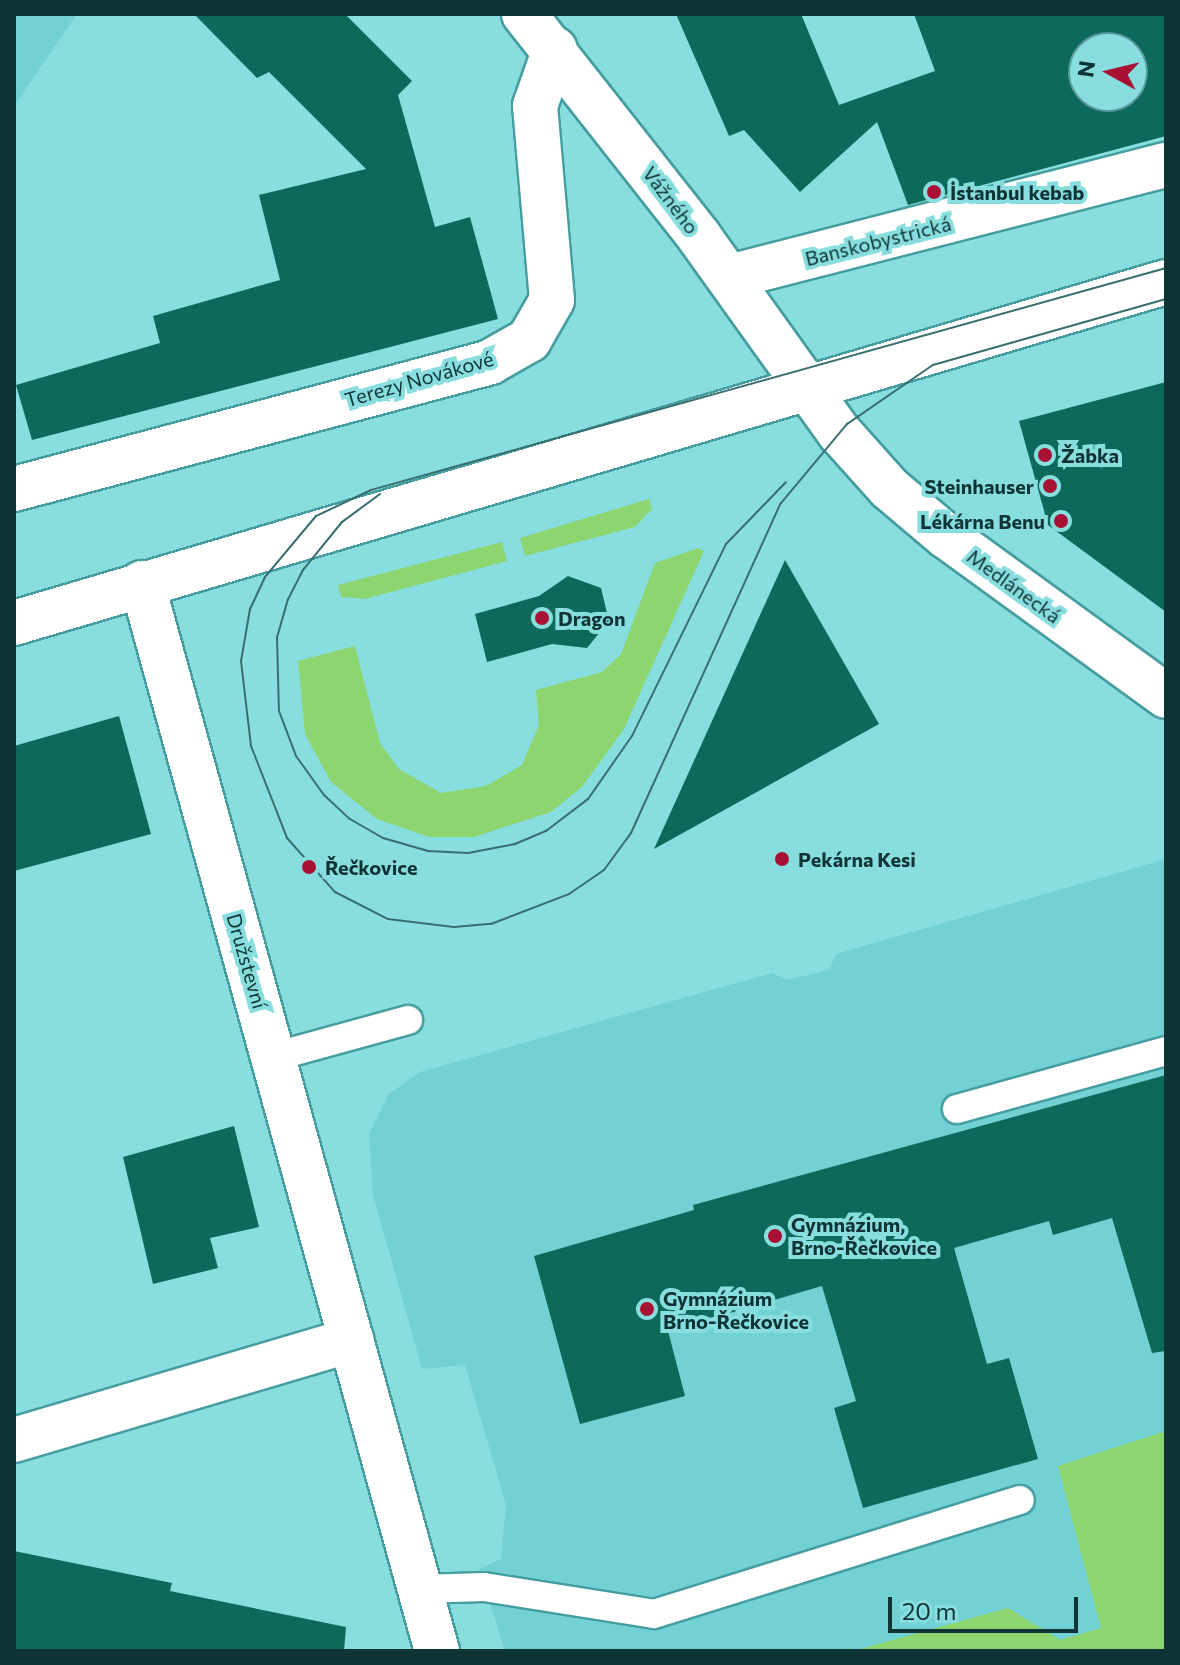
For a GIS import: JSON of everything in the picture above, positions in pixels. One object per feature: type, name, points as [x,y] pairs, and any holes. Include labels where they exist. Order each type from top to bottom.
[{"type":"street","name":"Vážného","points":[[524,14],[555,49],[729,277],[809,392]]},
{"type":"street","name":"Terezy Novákové","points":[[14,489],[490,362],[529,340],[552,300],[535,106],[555,49]]},
{"type":"street","name":"Banskobystrická","points":[[729,277],[1166,165]]},
{"type":"street","points":[[14,623],[656,430],[809,392],[1166,282]]},
{"type":"street","name":"Medlánecká","points":[[809,392],[889,488],[957,544],[1166,696]]},
{"type":"street","name":"Družstevní","points":[[142,583],[437,1651]]},
{"type":"street","points":[[14,1440],[351,1340]]},
{"type":"lane","points":[[273,1057],[408,1020]]},
{"type":"lane","points":[[957,1109],[1166,1051]]},
{"type":"lane","points":[[420,1589],[484,1587],[654,1614],[1020,1500]]},
{"type":"shaded area","points":[[14,14],[77,14],[14,106]]},
{"type":"shaded area","name":"Gymnázium, Brno-Řečkovice","points":[[1166,859],[1166,1651],[505,1651],[479,1569],[501,1559],[506,1505],[465,1365],[422,1369],[373,1195],[369,1134],[389,1094],[420,1072],[772,973],[787,980],[829,970],[836,954]]},
{"type":"green space","points":[[649,499],[652,509],[635,527],[525,556],[520,538]]},
{"type":"green space","points":[[502,542],[507,561],[365,599],[341,597],[338,585]]},
{"type":"green space","points":[[698,548],[704,551],[624,729],[582,787],[551,812],[474,837],[429,837],[377,819],[331,782],[305,734],[298,661],[355,646],[380,743],[399,769],[441,793],[486,786],[522,765],[539,725],[536,690],[602,672],[621,654],[655,563]]},
{"type":"green space","points":[[1166,1431],[1166,1651],[853,1651],[1008,1608],[1060,1640],[1101,1628],[1058,1466]]},
{"type":"building","points":[[194,14],[345,14],[412,81],[398,95],[435,227],[470,217],[498,319],[32,440],[16,385],[160,343],[153,316],[280,280],[259,195],[366,169],[269,72],[257,78]]},
{"type":"building","points":[[676,14],[801,14],[839,105],[935,71],[914,14],[1166,14],[1166,136],[908,205],[877,122],[800,192],[744,130],[729,136]]},
{"type":"building","points":[[1166,382],[1166,612],[1048,525],[1019,421]]},
{"type":"building","points":[[785,560],[879,724],[654,849]]},
{"type":"building","name":"Dragon","points":[[568,576],[601,588],[609,621],[587,648],[552,644],[487,662],[475,614],[539,596]]},
{"type":"building","points":[[119,716],[151,834],[14,871],[14,746]]},
{"type":"building","name":"Gymnázium Brno-Řečkovice","points":[[1166,1075],[1166,1351],[1152,1353],[1112,1218],[1053,1235],[1049,1221],[954,1248],[987,1364],[1009,1358],[1038,1459],[863,1508],[834,1408],[856,1401],[822,1286],[668,1331],[685,1396],[580,1424],[534,1256],[694,1210],[693,1205]]},
{"type":"building","points":[[234,1126],[259,1227],[210,1238],[218,1268],[153,1284],[123,1157]]},
{"type":"building","points":[[14,1551],[172,1583],[170,1591],[346,1627],[344,1651],[14,1651]]},
{"type":"tram line","points":[[1166,268],[371,490],[316,516],[265,577],[250,609],[241,661],[251,746],[287,838],[335,892],[388,919],[454,927],[491,924],[569,894],[604,870],[631,833],[781,503],[847,424],[933,365],[1166,299]]},
{"type":"tram line","points":[[380,494],[342,522],[303,570],[288,599],[277,637],[279,711],[296,756],[324,795],[350,819],[383,838],[428,851],[468,853],[515,844],[546,831],[588,799],[632,736],[726,544],[786,482]]},
{"type":"place","name":"İstanbul kebab","points":[[934,192]]},
{"type":"place","name":"Žabka","points":[[1045,455]]},
{"type":"place","name":"Steinhauser","points":[[1050,486]]},
{"type":"place","name":"Lékárna Benu","points":[[1061,521]]},
{"type":"place","name":"Dragon","points":[[542,618]]},
{"type":"place","name":"Pekárna Kesi","points":[[782,859]]},
{"type":"place","name":"Řečkovice","points":[[309,867]]},
{"type":"place","name":"Gymnázium, Brno-Řečkovice","points":[[775,1236]]},
{"type":"place","name":"Gymnázium Brno-Řečkovice","points":[[647,1309]]}]
